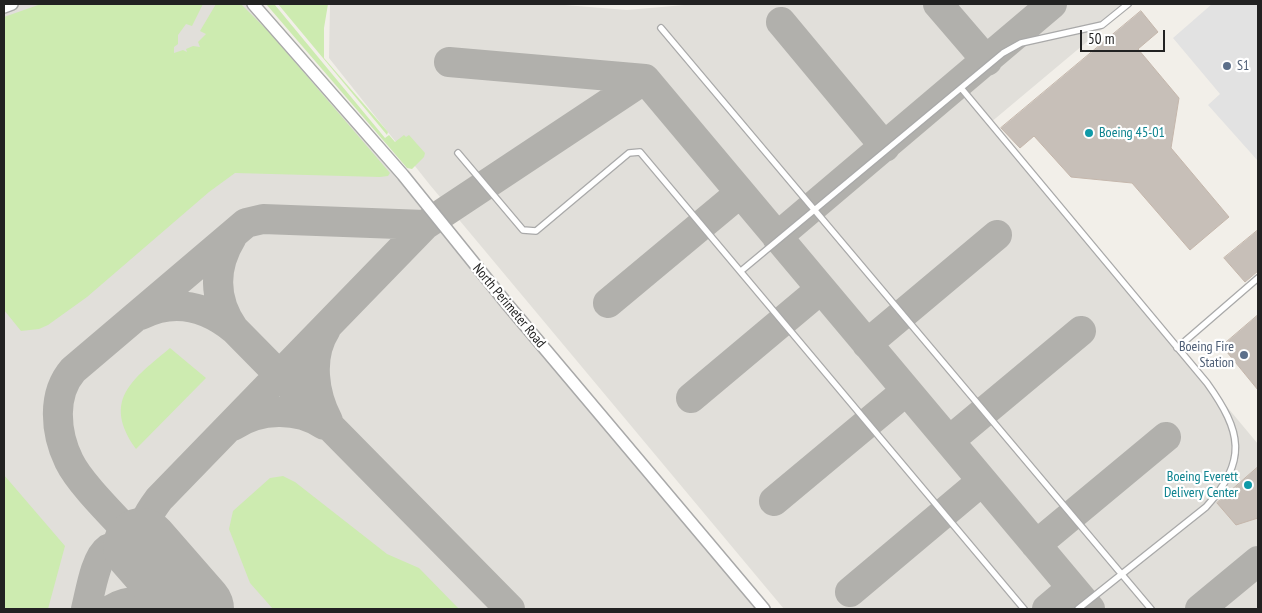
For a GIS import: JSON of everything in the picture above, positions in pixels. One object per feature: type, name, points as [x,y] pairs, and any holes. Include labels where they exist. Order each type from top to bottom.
[{"type":"street","points":[[4,7],[12,4]]},
{"type":"street","name":"North Perimeter Road","points":[[253,4],[403,175],[507,304],[764,609]]},
{"type":"lane","points":[[740,271],[1003,53],[1021,43],[1102,25],[1128,4]]},
{"type":"lane","points":[[661,28],[1151,609]]},
{"type":"lane","points":[[961,88],[1217,397],[1231,421],[1236,450],[1234,467],[1219,492],[1206,507],[1078,609]]},
{"type":"lane","points":[[458,153],[523,230],[536,231],[629,153],[640,152],[1024,609]]},
{"type":"lane","points":[[1177,348],[1258,278]]},
{"type":"shaded area","points":[[12,4],[247,4],[261,17],[759,609],[4,609],[4,7]]},
{"type":"shaded area","points":[[552,4],[627,10],[696,4],[1132,4],[990,123],[1258,444],[1258,468],[1217,503],[1253,518],[1258,518],[1258,609],[784,609],[430,185],[329,58],[330,5]]},
{"type":"shaded area","name":"S1","points":[[1212,4],[1258,4],[1258,161],[1208,105],[1220,94],[1173,38]]},
{"type":"green space","points":[[41,4],[203,4],[192,26],[186,24],[178,35],[178,44],[174,47],[174,53],[183,50],[187,52],[186,49],[193,46],[200,47],[198,42],[206,34],[200,31],[216,4],[241,4],[269,32],[390,173],[388,176],[380,177],[235,173],[209,192],[87,297],[48,325],[39,329],[21,331],[4,310],[4,17]]},
{"type":"green space","points":[[266,4],[275,5],[385,138],[389,135],[395,142],[404,135],[406,137],[409,135],[425,153],[424,157],[412,169],[407,168]]},
{"type":"green space","points":[[278,4],[328,4],[324,28],[324,58],[388,132],[387,135]]},
{"type":"green space","points":[[170,348],[206,378],[136,449],[126,432],[121,417],[122,404],[126,392],[144,370]]},
{"type":"green space","points":[[4,475],[65,546],[48,609],[4,609]]},
{"type":"green space","points":[[283,476],[295,482],[387,554],[419,568],[459,609],[273,609],[250,583],[229,529],[233,511],[270,478]]},
{"type":"building","name":"Boeing 45-01","points":[[1141,11],[1158,32],[1138,49],[1179,98],[1171,148],[1229,217],[1190,250],[1132,183],[1071,177],[1034,136],[1020,148],[1001,128]]},
{"type":"building","points":[[1258,230],[1258,271],[1245,282],[1224,258]]},
{"type":"building","points":[[1258,315],[1258,390],[1222,346]]},
{"type":"building","name":"Boeing Everett Delivery Center","points":[[1258,467],[1258,518],[1236,525],[1217,503]]},
{"type":"taxiway","points":[[938,4],[987,61]]},
{"type":"taxiway","points":[[777,237],[1052,4]]},
{"type":"taxiway","points":[[781,22],[885,147]]},
{"type":"taxiway","points":[[449,62],[645,79]]},
{"type":"taxiway","points":[[141,546],[146,521],[159,499],[425,225],[645,79],[1090,609]]},
{"type":"taxiway","points":[[608,303],[740,193]]},
{"type":"taxiway","points":[[141,546],[83,482],[64,450],[59,426],[59,402],[66,380],[73,370],[246,223],[263,219],[425,225]]},
{"type":"taxiway","points":[[867,344],[997,235]]},
{"type":"taxiway","points":[[232,237],[221,260],[218,283],[222,306],[234,329]]},
{"type":"taxiway","points":[[691,398],[821,289]]},
{"type":"taxiway","points":[[141,315],[153,310],[178,306],[201,310],[224,321],[510,609]]},
{"type":"taxiway","points":[[326,329],[317,351],[315,375],[319,399],[328,421]]},
{"type":"taxiway","points":[[949,441],[1081,331]]},
{"type":"taxiway","points":[[774,501],[906,391]]},
{"type":"taxiway","points":[[233,426],[255,416],[278,412],[302,415],[324,425]]},
{"type":"taxiway","points":[[1036,545],[1166,437]]},
{"type":"taxiway","points":[[850,592],[982,481]]},
{"type":"taxiway","points":[[86,609],[96,568],[103,554],[108,549],[123,543],[132,547],[141,546]]},
{"type":"taxiway","points":[[1200,609],[1258,561]]},
{"type":"taxiway","points":[[1047,609],[1072,588]]},
{"type":"taxiway","points":[[112,609],[135,602],[159,604],[175,609]]},
{"type":"runway","points":[[141,546],[196,609]]},
{"type":"place","name":"S1","points":[[1227,66]]},
{"type":"place","name":"Boeing 45-01","points":[[1089,133]]},
{"type":"place","name":"Boeing Fire Station","points":[[1244,355]]},
{"type":"place","name":"Boeing Everett Delivery Center","points":[[1248,485]]}]
